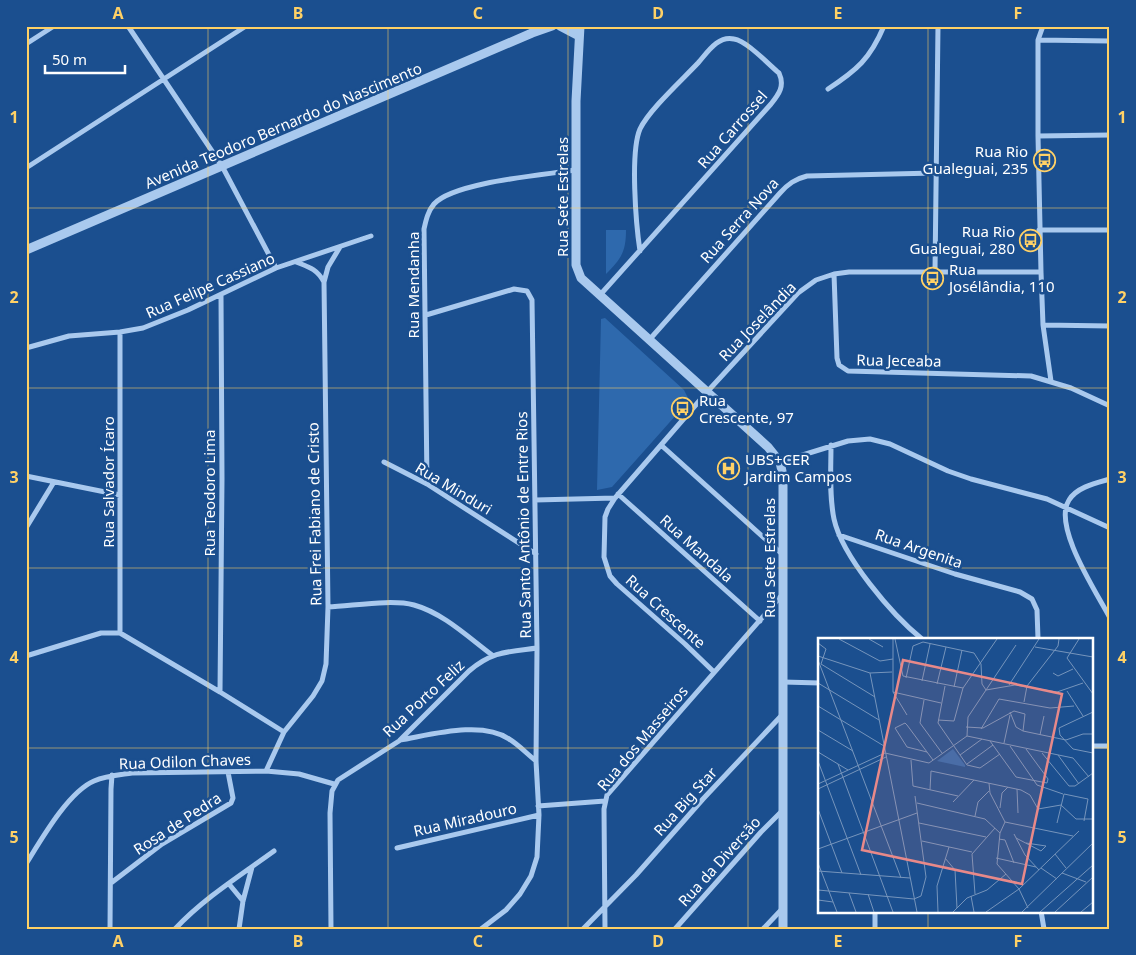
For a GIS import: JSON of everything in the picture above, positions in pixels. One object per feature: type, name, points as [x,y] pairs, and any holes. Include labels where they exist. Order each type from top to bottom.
[{"type":"street","points":[[26,44],[54,26]]},
{"type":"street","points":[[128,26],[222,166],[276,268]]},
{"type":"street","points":[[26,168],[246,26]]},
{"type":"street","name":"Avenida Teodoro Bernardo do Nascimento","points":[[26,250],[552,26]]},
{"type":"street","points":[[560,26],[579,36]]},
{"type":"street","name":"Rua Sete Estrelas","points":[[580,26],[576,170],[576,265],[581,278],[768,447],[780,462],[783,476],[783,929]]},
{"type":"street","points":[[828,89],[852,74],[863,62],[877,42],[884,26]]},
{"type":"street","points":[[935,272],[938,26]]},
{"type":"street","points":[[1043,26],[1038,40],[1039,230],[1043,325],[1051,381]]},
{"type":"street","name":"Rua Carrossel","points":[[600,295],[640,251],[780,92],[782,80],[779,73],[740,41],[729,38],[718,42],[674,88],[644,122],[640,130],[635,176],[636,229],[640,251]]},
{"type":"street","points":[[1038,40],[1110,41]]},
{"type":"street","points":[[1038,136],[1110,135]]},
{"type":"street","name":"Rua Mendanha","points":[[427,484],[424,229],[428,215],[435,204],[447,196],[483,184],[576,170]]},
{"type":"street","name":"Rua Serra Nova","points":[[650,339],[789,184],[797,178],[806,176],[935,173]]},
{"type":"street","points":[[1039,230],[1110,230]]},
{"type":"street","name":"Rua Felipe Cassiano","points":[[26,348],[69,336],[120,332],[143,328],[221,295],[276,268],[371,236]]},
{"type":"street","name":"Rua Frei Fabiano de Cristo","points":[[266,771],[284,732],[313,696],[322,681],[326,664],[328,608],[324,282],[328,267],[340,247]]},
{"type":"street","points":[[295,262],[314,268],[324,282]]},
{"type":"street","name":"Rua Joselândia","points":[[707,392],[798,293],[816,280],[834,274],[1041,272]]},
{"type":"street","name":"Rua Jeceaba","points":[[834,274],[837,358],[839,365],[848,371],[1032,376],[1071,388],[1110,406]]},
{"type":"street","name":"Rua Santo Antônio de Entre Rios","points":[[426,314],[514,289],[527,291],[532,300],[533,310],[537,648],[536,761],[539,815],[536,857],[531,876],[520,894],[506,910],[481,929]]},
{"type":"street","name":"Rua Teodoro Lima","points":[[220,692],[221,295]]},
{"type":"street","points":[[1043,325],[1110,326]]},
{"type":"street","name":"Rua Salvador Ícaro","points":[[120,332],[120,633]]},
{"type":"street","name":"Rua Crescente","points":[[707,392],[617,496],[608,509],[604,527],[604,557],[610,576],[714,672]]},
{"type":"street","points":[[780,462],[831,445],[859,439],[880,441],[948,471],[971,479],[1025,492],[1065,507],[1110,528]]},
{"type":"street","points":[[661,445],[782,554]]},
{"type":"street","points":[[831,445],[832,508],[840,535],[877,594],[907,627],[921,638]]},
{"type":"street","name":"Rua Minduri","points":[[384,462],[427,484],[536,554]]},
{"type":"street","points":[[26,476],[120,495]]},
{"type":"street","points":[[1110,479],[1076,492],[1069,499],[1065,507],[1069,537],[1110,618]]},
{"type":"street","points":[[26,528],[54,482]]},
{"type":"street","points":[[535,500],[617,496]]},
{"type":"street","name":"Rua Mandala","points":[[617,496],[760,621]]},
{"type":"street","name":"Rua Argenita","points":[[840,535],[955,574],[1020,592],[1032,599],[1037,610],[1038,638]]},
{"type":"street","name":"Rua dos Masseiros","points":[[606,929],[605,801],[612,788],[782,594]]},
{"type":"street","points":[[328,608],[398,603],[412,605],[440,616],[492,655]]},
{"type":"street","points":[[26,656],[101,633],[120,633],[284,732]]},
{"type":"street","name":"Rua Porto Feliz","points":[[334,784],[342,776],[399,741],[481,661],[492,655],[537,648]]},
{"type":"street","points":[[783,682],[818,682]]},
{"type":"street","name":"Rua Big Star","points":[[583,929],[636,875],[782,714]]},
{"type":"street","points":[[399,741],[450,732],[473,730],[492,732],[508,738],[536,761]]},
{"type":"street","points":[[1094,746],[1110,746]]},
{"type":"street","name":"Rua Odilon Chaves","points":[[26,864],[70,798],[93,781],[112,775],[266,771],[299,774],[334,784]]},
{"type":"street","name":"Rosa de Pedra","points":[[110,883],[162,844],[231,803],[233,798],[228,772]]},
{"type":"street","points":[[110,929],[112,775]]},
{"type":"street","points":[[331,929],[330,800],[334,784]]},
{"type":"street","points":[[538,806],[605,801]]},
{"type":"street","name":"Rua da Diversão","points":[[675,929],[761,832],[783,811]]},
{"type":"street","name":"Rua Miradouro","points":[[397,848],[539,815]]},
{"type":"street","points":[[26,848],[33,853]]},
{"type":"street","points":[[175,929],[229,884],[274,851]]},
{"type":"street","points":[[239,928],[252,867]]},
{"type":"street","points":[[229,884],[244,901]]},
{"type":"street","points":[[763,929],[782,908]]},
{"type":"street","points":[[875,912],[875,929]]},
{"type":"street","points":[[1041,912],[1044,929]]},
{"type":"shaded area","points":[[606,230],[626,230],[622,255],[606,274]]},
{"type":"shaded area","points":[[605,318],[684,390],[688,398],[685,405],[612,487],[597,490],[601,319]]},
{"type":"place","name":"Rua Rio Gualeguai, 235","points":[[1044,160]]},
{"type":"place","name":"Rua Rio Gualeguai, 280","points":[[1031,240]]},
{"type":"place","name":"Rua Josélândia, 110","points":[[933,278]]},
{"type":"place","name":"Rua Crescente, 97","points":[[683,409]]},
{"type":"place","name":"UBS+CER Jardim Campos","points":[[729,468]]}]
